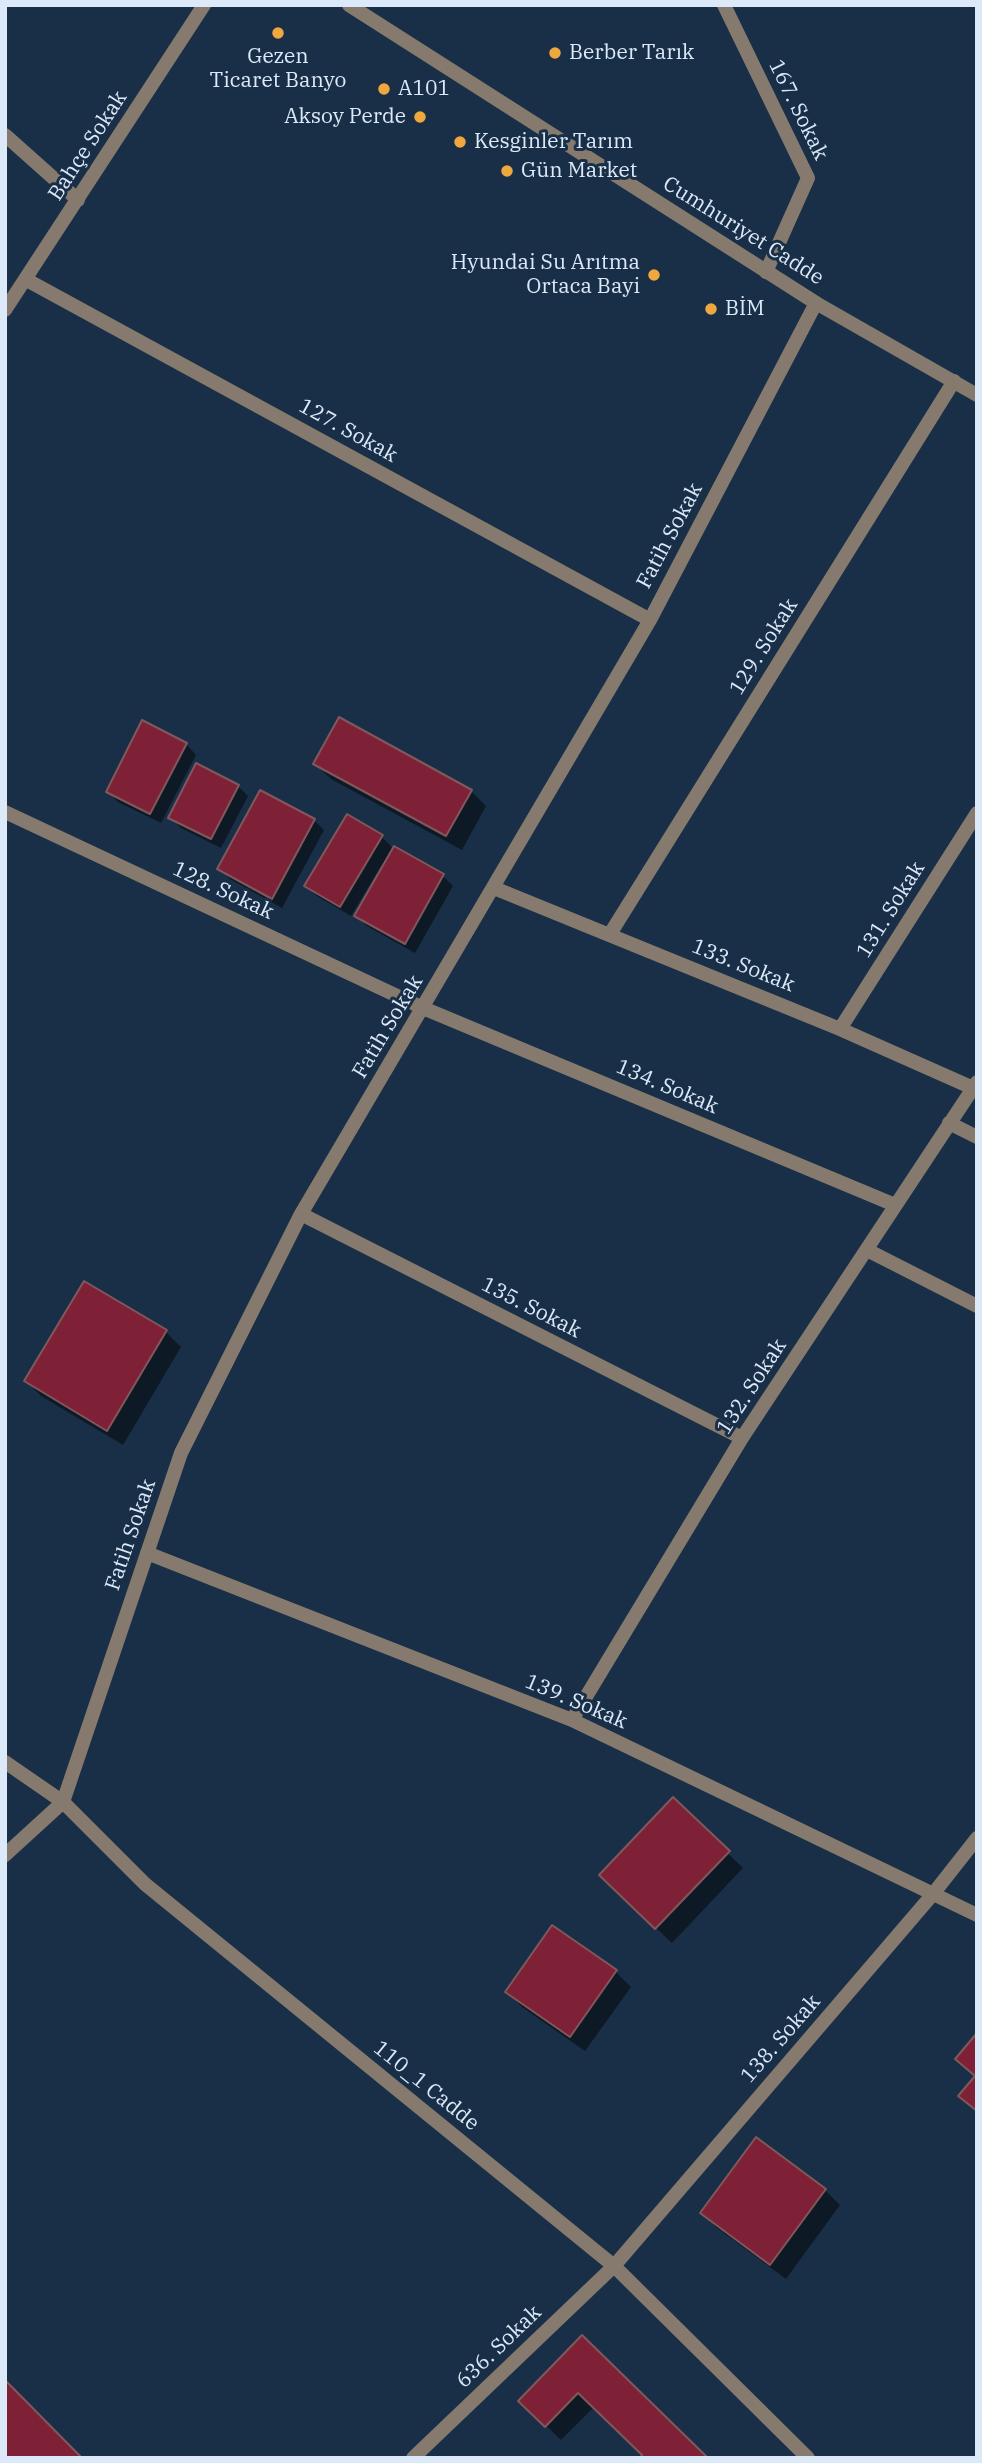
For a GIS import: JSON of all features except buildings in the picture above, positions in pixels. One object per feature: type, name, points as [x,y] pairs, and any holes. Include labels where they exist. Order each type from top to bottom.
[{"type":"street","name":"Bahçe Sokak","points":[[5,310],[205,5]]},
{"type":"street","name":"Cumhuriyet Cadde","points":[[349,5],[766,272],[977,395]]},
{"type":"street","name":"167. Sokak","points":[[724,5],[808,178],[766,272]]},
{"type":"street","points":[[5,135],[78,200]]},
{"type":"street","name":"127. Sokak","points":[[25,279],[650,621]]},
{"type":"street","name":"Fatih Sokak","points":[[63,1802],[181,1452],[301,1214],[650,621],[816,303]]},
{"type":"street","name":"129. Sokak","points":[[610,934],[954,381]]},
{"type":"street","name":"128. Sokak","points":[[5,812],[423,1008]]},
{"type":"street","name":"131. Sokak","points":[[840,1029],[977,813]]},
{"type":"street","name":"133. Sokak","points":[[494,888],[975,1085]]},
{"type":"street","name":"134. Sokak","points":[[423,1008],[895,1205]]},
{"type":"street","name":"132. Sokak","points":[[572,1720],[742,1438],[975,1085]]},
{"type":"street","points":[[949,1123],[977,1137]]},
{"type":"street","name":"135. Sokak","points":[[301,1214],[742,1438]]},
{"type":"street","points":[[867,1250],[977,1306]]},
{"type":"street","name":"139. Sokak","points":[[147,1553],[572,1720],[977,1915]]},
{"type":"street","name":"110_1 Cadde","points":[[5,1762],[63,1802],[145,1884],[614,2266],[808,2458]]},
{"type":"street","points":[[5,1855],[63,1802]]},
{"type":"street","name":"138. Sokak","points":[[614,2266],[933,1894],[977,1838]]},
{"type":"street","name":"636. Sokak","points":[[413,2458],[614,2266]]},
{"type":"place","name":"Gezen Ticaret Banyo","points":[[278,33]]},
{"type":"place","name":"Berber Tarık","points":[[555,53]]},
{"type":"place","name":"A101","points":[[384,89]]},
{"type":"place","name":"Aksoy Perde","points":[[420,117]]},
{"type":"place","name":"Kesginler Tarım","points":[[460,142]]},
{"type":"place","name":"Gün Market","points":[[507,171]]},
{"type":"place","name":"Hyundai Su Arıtma Ortaca Bayi","points":[[654,275]]},
{"type":"place","name":"BİM","points":[[711,309]]}]
